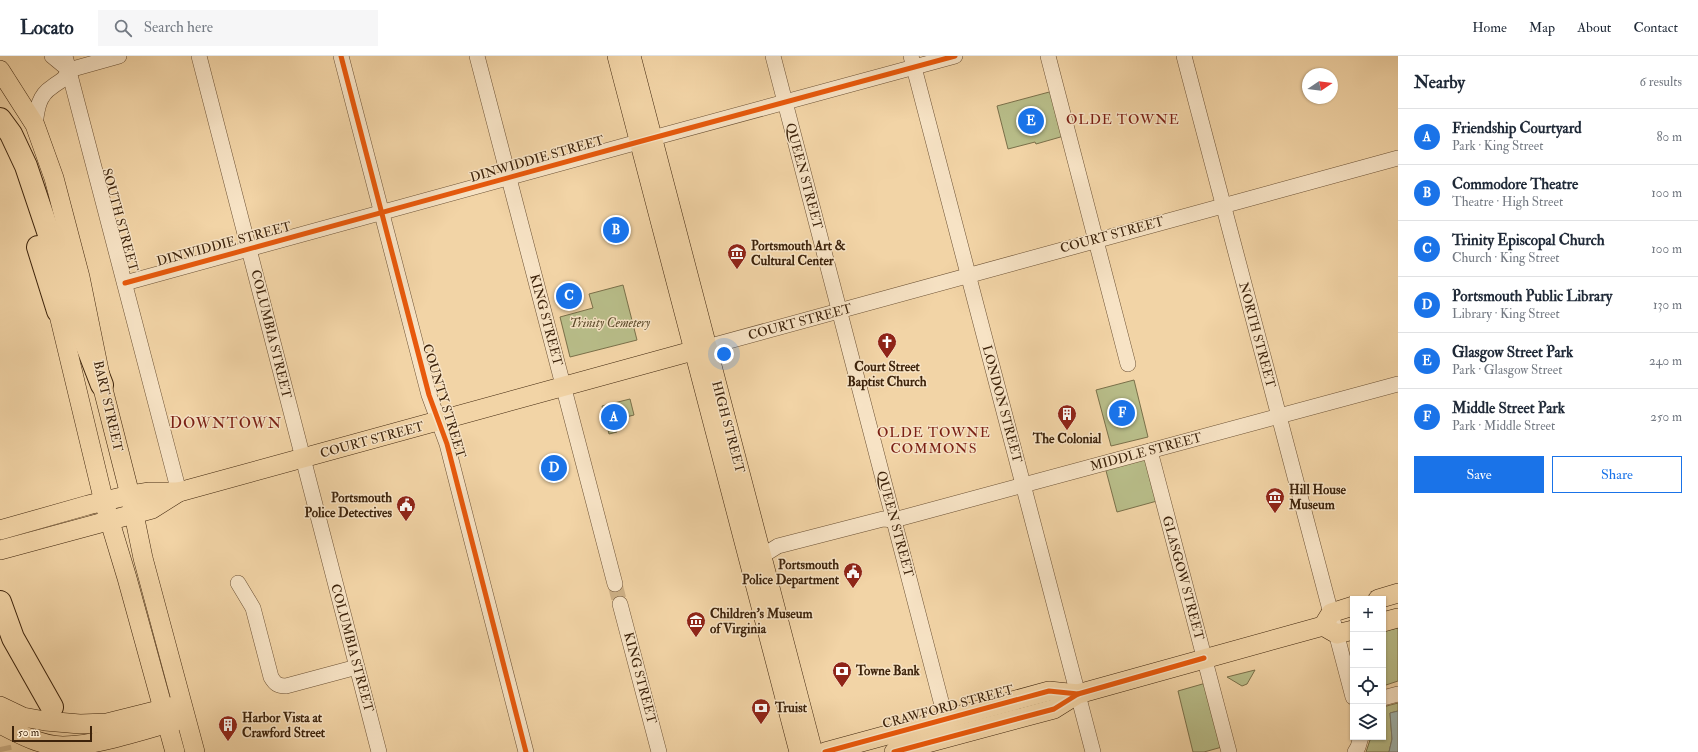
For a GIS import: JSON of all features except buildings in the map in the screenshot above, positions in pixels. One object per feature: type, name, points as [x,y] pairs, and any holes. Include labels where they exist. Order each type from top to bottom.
[{"type":"highway","points":[[0,119],[14,139],[26,166],[75,315],[102,385]]},
{"type":"highway","points":[[0,144],[10,159],[58,312]]},
{"type":"highway","points":[[0,602],[13,638],[52,707]]},
{"type":"main road","name":"HIGH STREET","points":[[618,56],[646,139],[701,349],[755,558],[799,752]]},
{"type":"main road","name":"HIGH STREET","points":[[631,56],[646,139]]},
{"type":"main road","name":"BART STREET","points":[[0,70],[35,125],[54,178],[80,276],[102,385],[132,504],[143,558],[195,752]]},
{"type":"main road","name":"BART STREET","points":[[58,312],[104,502],[175,752]]},
{"type":"main road","name":"COURT STREET","points":[[0,550],[109,520],[148,492],[179,492],[701,349]]},
{"type":"main road","name":"COURT STREET","points":[[0,530],[104,502],[132,504]]},
{"type":"main road","name":"HIGH STREET","points":[[755,558],[813,752]]},
{"type":"main road","points":[[1386,597],[1398,593]]},
{"type":"main road","name":"CRAWFORD STREET","points":[[894,752],[948,728],[1049,692],[1078,694],[1204,658],[1336,626],[1350,610]]},
{"type":"main road","points":[[1386,621],[1398,618]]},
{"type":"main road","points":[[0,706],[23,716],[44,722],[80,724],[107,723],[165,716]]},
{"type":"main road","points":[[0,724],[15,732],[42,742],[62,746],[88,744],[165,716],[184,711]]},
{"type":"main road","name":"CRAWFORD STREET","points":[[825,752],[948,728]]},
{"type":"street","points":[[52,56],[67,63],[119,56]]},
{"type":"street","name":"COLUMBIA STREET","points":[[199,56],[379,752]]},
{"type":"street","name":"COUNTY STREET","points":[[341,56],[429,395],[449,451],[526,752]]},
{"type":"street","name":"KING STREET","points":[[477,56],[615,584]]},
{"type":"street","name":"QUEEN STREET","points":[[773,56],[948,728]]},
{"type":"street","name":"DINWIDDIE STREET","points":[[125,283],[509,179],[646,139],[784,102],[912,62],[955,56]]},
{"type":"street","points":[[1048,56],[1128,364]]},
{"type":"street","name":"NORTH STREET","points":[[1184,56],[1336,626],[1350,684]]},
{"type":"street","name":"LONDON STREET","points":[[912,62],[1093,752]]},
{"type":"street","points":[[35,125],[37,107],[44,94],[53,86],[62,81],[67,63]]},
{"type":"street","name":"SOUTH STREET","points":[[67,63],[179,492]]},
{"type":"street","name":"COURT STREET","points":[[701,349],[1096,239],[1398,158]]},
{"type":"street","name":"MIDDLE STREET","points":[[755,558],[778,546],[883,519],[894,520],[1398,384]]},
{"type":"street","name":"GLASGOW STREET","points":[[1150,451],[1228,752]]},
{"type":"street","points":[[238,583],[253,608],[270,677],[279,686],[286,686],[357,667]]},
{"type":"street","name":"KING STREET","points":[[620,604],[659,752]]},
{"type":"street","points":[[1386,697],[1398,694]]},
{"type":"street","points":[[1355,752],[1360,740]]},
{"type":"green space","points":[[1053,91],[1064,136],[1036,144],[1035,142],[1008,149],[997,106]]},
{"type":"green space","name":"Trinity Cemetery","points":[[623,285],[637,340],[570,357],[560,317],[593,308],[589,294]]},
{"type":"green space","points":[[1134,380],[1148,437],[1111,446],[1096,390]]},
{"type":"green space","points":[[630,399],[634,415],[614,420],[617,432],[609,434],[602,406]]},
{"type":"green space","points":[[1145,456],[1157,501],[1117,512],[1105,467]]},
{"type":"green space","points":[[1398,628],[1398,681],[1386,685],[1386,632],[1386,630]]},
{"type":"green space","points":[[1255,670],[1247,684],[1242,686],[1227,677]]},
{"type":"green space","points":[[1206,683],[1222,747],[1204,752],[1193,752],[1178,691]]},
{"type":"green space","points":[[1398,703],[1398,711],[1390,713],[1392,739],[1389,752],[1366,752],[1370,740],[1386,740],[1386,706]]},
{"type":"water","points":[[1398,711],[1398,752],[1389,752],[1392,739],[1390,713]]},
{"type":"tunnel","points":[[615,584],[620,604]]},
{"type":"tunnel","points":[[0,747],[1,752]]},
{"type":"cycle path","points":[[341,56],[429,395],[447,444],[526,752]]},
{"type":"cycle path","points":[[125,283],[955,56]]},
{"type":"cycle path","points":[[894,752],[1054,709],[1078,694],[1204,658]]},
{"type":"cycle path","points":[[825,752],[1049,691],[1078,694]]},
{"type":"place","name":"Glasgow Street Park","points":[[1031,121]]},
{"type":"place","name":"Commodore Theatre","points":[[616,230]]},
{"type":"place","name":"Portsmouth Art & Cultural Center","points":[[737,270]]},
{"type":"place","name":"Trinity Episcopal Church","points":[[569,296]]},
{"type":"place","name":"Court Street Baptist Church","points":[[887,359]]},
{"type":"place","name":"Middle Street Park","points":[[1122,413]]},
{"type":"place","name":"Friendship Courtyard","points":[[614,417]]},
{"type":"place","name":"The Colonial","points":[[1067,431]]},
{"type":"place","name":"Portsmouth Public Library","points":[[554,468]]},
{"type":"place","name":"Hill House Museum","points":[[1275,514]]},
{"type":"place","name":"Portsmouth Police Detectives","points":[[406,522]]},
{"type":"place","name":"Portsmouth Police Department","points":[[853,589]]},
{"type":"place","name":"Children's Museum of Virginia","points":[[696,638]]},
{"type":"place","name":"Towne Bank","points":[[842,688]]},
{"type":"place","name":"Truist","points":[[761,725]]},
{"type":"place","name":"Harbor Vista at Crawford Street","points":[[228,742]]},
{"type":"district","name":"OLDE TOWNE","points":[[1123,119]]},
{"type":"district","name":"DOWNTOWN","points":[[226,423]]},
{"type":"district","name":"OLDE TOWNE COMMONS","points":[[934,440]]}]
